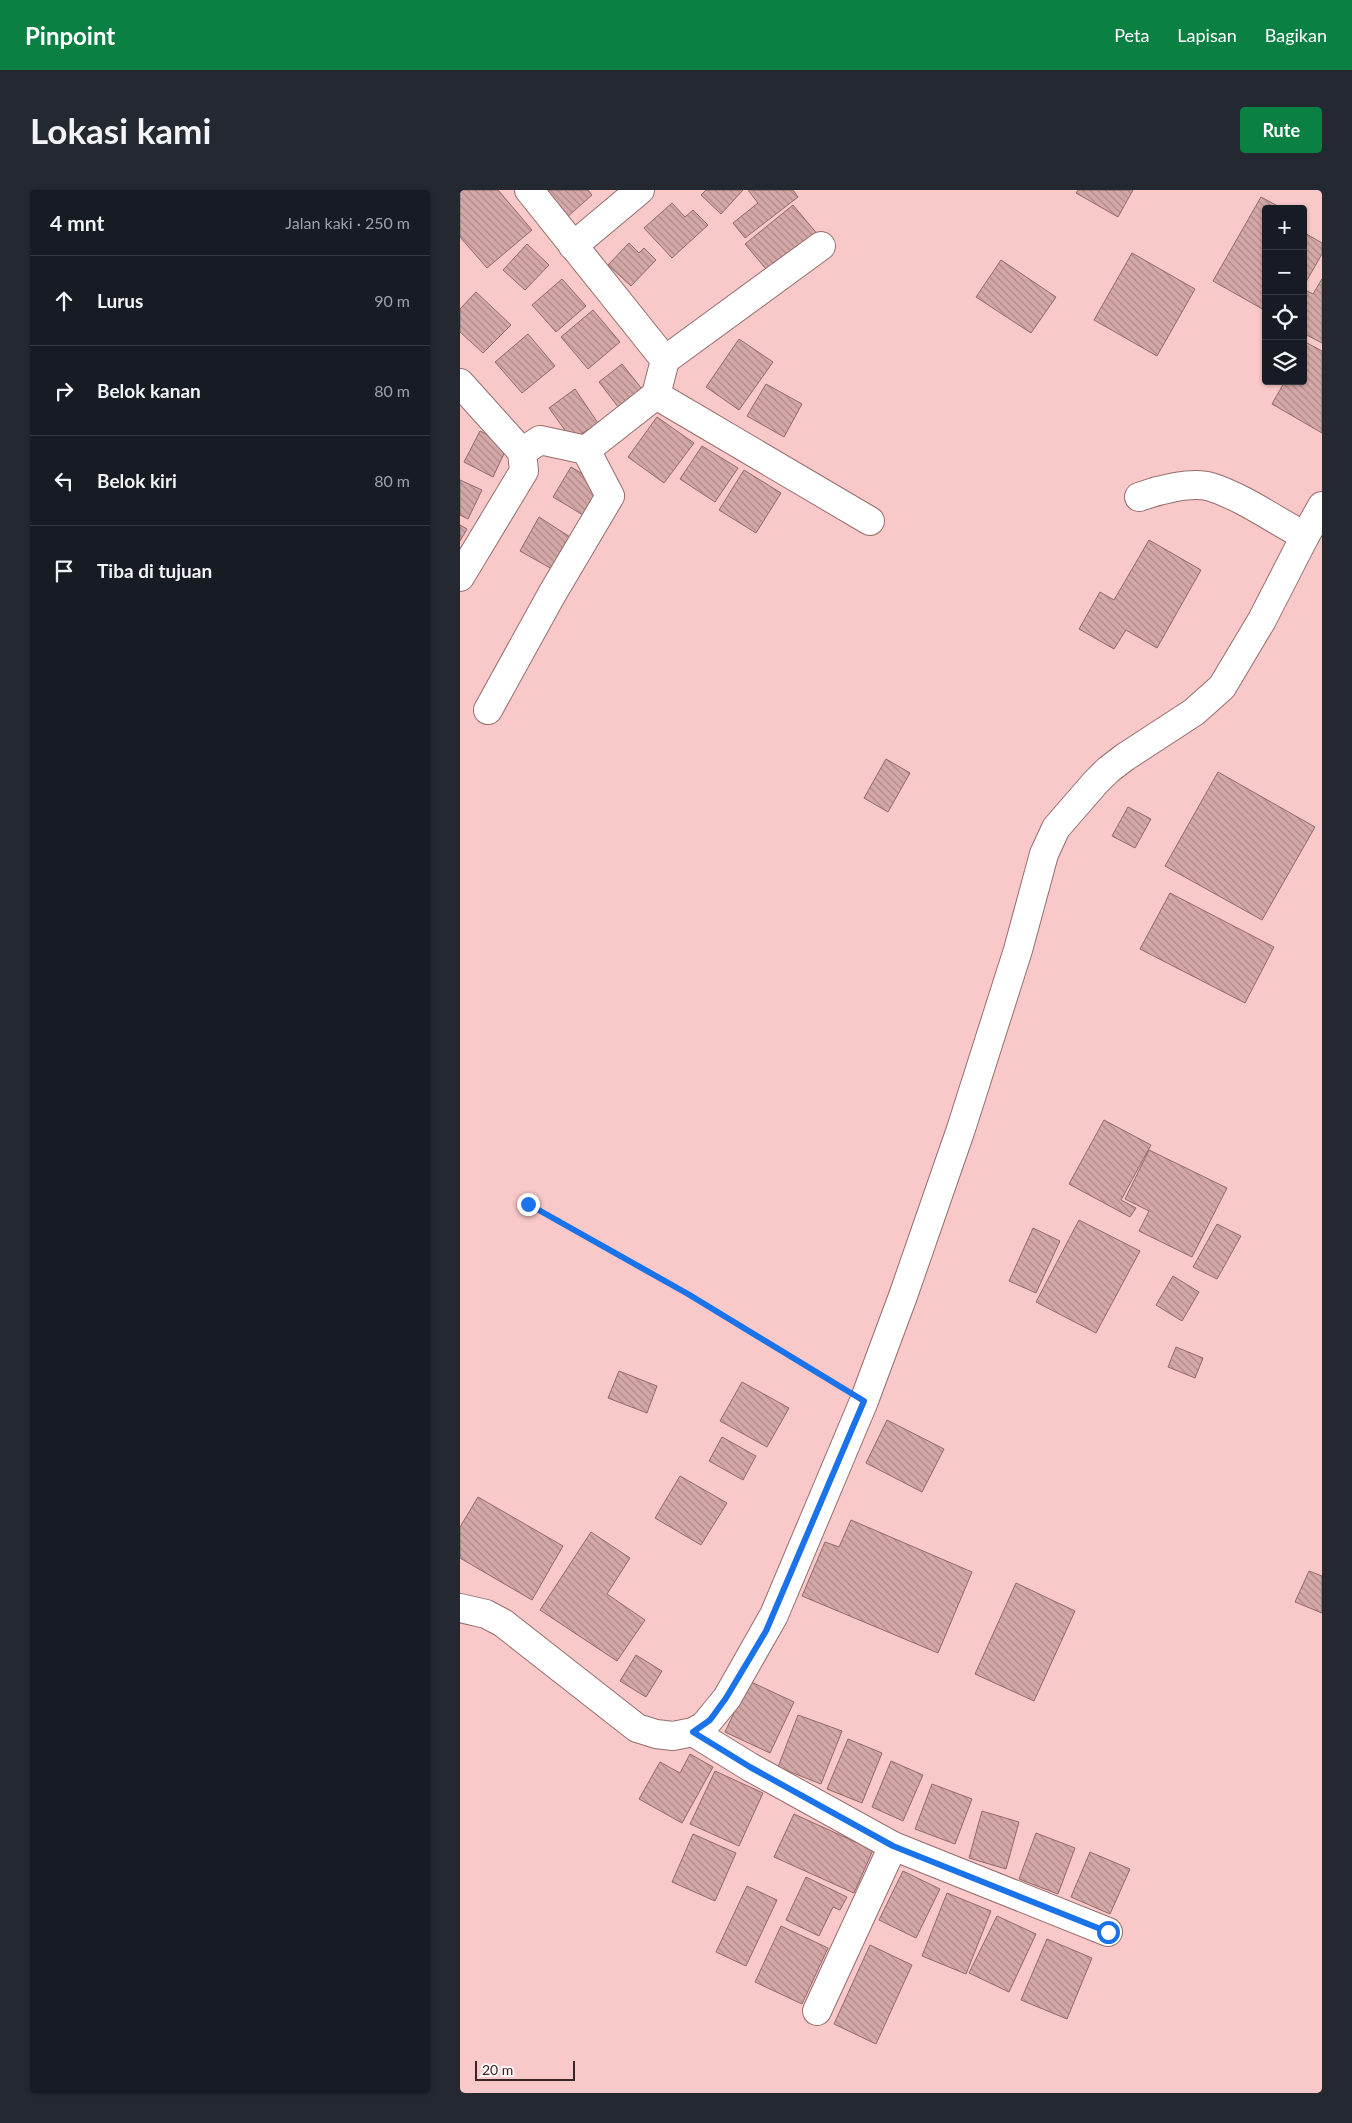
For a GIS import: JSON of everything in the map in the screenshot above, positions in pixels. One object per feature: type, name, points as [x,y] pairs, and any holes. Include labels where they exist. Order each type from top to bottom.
[{"type":"street","points":[[529,190],[665,360]]},
{"type":"street","points":[[573,246],[640,190]]},
{"type":"street","points":[[586,450],[656,395],[665,360],[821,246]]},
{"type":"street","points":[[460,383],[522,452],[524,471],[460,578]]},
{"type":"street","points":[[656,395],[870,521]]},
{"type":"street","points":[[522,452],[540,440],[586,450]]},
{"type":"street","points":[[488,710],[552,594],[610,496],[586,450]]},
{"type":"street","points":[[1139,497],[1162,489],[1210,486],[1255,507],[1304,536]]},
{"type":"street","points":[[460,1608],[486,1614],[503,1623],[621,1717],[638,1728],[656,1734],[674,1736],[693,1732],[710,1720],[726,1698],[766,1631],[864,1401],[961,1129],[1018,950],[1050,840],[1066,816],[1108,770],[1194,712],[1222,687],[1262,620],[1304,536],[1322,506]]},
{"type":"street","points":[[693,1732],[750,1767],[893,1846],[1108,1932]]},
{"type":"street","points":[[817,2011],[893,1846]]},
{"type":"path","points":[[528,1204],[688,1294],[864,1401]]},
{"type":"building","points":[[460,190],[498,190],[532,230],[487,268],[460,237]]},
{"type":"building","points":[[547,190],[588,190],[592,195],[566,218],[544,192]]},
{"type":"building","points":[[706,190],[743,190],[721,214],[701,195]]},
{"type":"building","points":[[748,190],[793,190],[798,197],[745,238],[733,223],[758,203]]},
{"type":"building","points":[[1078,190],[1133,190],[1118,217],[1076,193]]},
{"type":"building","points":[[1261,197],[1276,205],[1262,205],[1262,309],[1213,281]]},
{"type":"building","points":[[672,203],[685,217],[693,210],[708,225],[672,258],[644,228]]},
{"type":"building","points":[[793,205],[819,236],[771,275],[745,244]]},
{"type":"building","points":[[1307,234],[1322,243],[1322,254],[1307,280]]},
{"type":"building","points":[[629,243],[639,253],[644,248],[656,260],[631,286],[608,265]]},
{"type":"building","points":[[527,244],[549,265],[525,290],[503,270]]},
{"type":"building","points":[[1132,253],[1195,289],[1157,356],[1094,320]]},
{"type":"building","points":[[1001,260],[1056,297],[1031,333],[976,297]]},
{"type":"building","points":[[562,279],[586,306],[556,332],[532,305]]},
{"type":"building","points":[[1322,279],[1322,343],[1307,335],[1307,291],[1313,294]]},
{"type":"building","points":[[476,292],[511,325],[483,353],[460,332],[460,309]]},
{"type":"building","points":[[593,310],[620,342],[588,369],[561,337]]},
{"type":"building","points":[[528,334],[555,366],[522,393],[495,362]]},
{"type":"building","points":[[739,339],[773,362],[739,410],[706,387]]},
{"type":"building","points":[[1307,343],[1322,351],[1322,433],[1272,404],[1283,385],[1307,385]]},
{"type":"building","points":[[622,364],[646,394],[622,412],[599,382]]},
{"type":"building","points":[[766,384],[802,404],[784,437],[747,416]]},
{"type":"building","points":[[575,389],[598,423],[572,440],[549,408]]},
{"type":"building","points":[[657,417],[694,443],[664,483],[628,457]]},
{"type":"building","points":[[480,431],[508,445],[493,477],[464,462]]},
{"type":"building","points":[[702,446],[738,468],[715,502],[680,479]]},
{"type":"building","points":[[571,467],[601,485],[583,515],[553,497]]},
{"type":"building","points":[[744,470],[781,493],[756,533],[719,510]]},
{"type":"building","points":[[460,480],[482,490],[468,519],[460,515]]},
{"type":"building","points":[[539,517],[570,537],[552,569],[520,551]]},
{"type":"building","points":[[460,525],[467,529],[460,541]]},
{"type":"building","points":[[1149,540],[1201,570],[1157,648],[1126,630],[1114,649],[1079,629],[1100,592],[1114,600]]},
{"type":"building","points":[[886,759],[910,773],[888,812],[864,798]]},
{"type":"building","points":[[1218,772],[1315,827],[1262,920],[1165,866]]},
{"type":"building","points":[[1128,807],[1151,819],[1135,848],[1112,836]]},
{"type":"building","points":[[1170,893],[1274,947],[1245,1003],[1140,949]]},
{"type":"building","points":[[1104,1120],[1151,1145],[1121,1200],[1136,1208],[1130,1217],[1069,1184]]},
{"type":"building","points":[[1149,1150],[1227,1188],[1192,1257],[1139,1231],[1149,1211],[1125,1199]]},
{"type":"building","points":[[1079,1220],[1140,1251],[1096,1333],[1036,1302]]},
{"type":"building","points":[[1217,1224],[1241,1236],[1217,1279],[1193,1267]]},
{"type":"building","points":[[1033,1228],[1060,1241],[1036,1293],[1009,1281]]},
{"type":"building","points":[[1173,1276],[1199,1292],[1182,1321],[1156,1305]]},
{"type":"building","points":[[1176,1347],[1203,1358],[1195,1378],[1168,1367]]},
{"type":"building","points":[[619,1371],[657,1386],[647,1413],[608,1398]]},
{"type":"building","points":[[742,1382],[789,1408],[767,1447],[720,1421]]},
{"type":"building","points":[[887,1420],[944,1449],[922,1492],[866,1463]]},
{"type":"building","points":[[722,1437],[756,1456],[743,1480],[709,1461]]},
{"type":"building","points":[[680,1476],[727,1503],[701,1545],[655,1518]]},
{"type":"building","points":[[478,1497],[563,1546],[532,1600],[460,1558],[460,1527]]},
{"type":"building","points":[[851,1520],[972,1572],[938,1653],[802,1596],[825,1542],[839,1547]]},
{"type":"building","points":[[591,1532],[630,1558],[607,1594],[645,1620],[617,1661],[540,1610]]},
{"type":"building","points":[[1309,1571],[1322,1576],[1322,1613],[1295,1602]]},
{"type":"building","points":[[1016,1583],[1075,1611],[1034,1701],[975,1674]]},
{"type":"building","points":[[636,1655],[662,1671],[646,1697],[620,1681]]},
{"type":"building","points":[[749,1681],[794,1702],[770,1753],[725,1732]]},
{"type":"building","points":[[798,1715],[842,1731],[821,1784],[778,1767]]},
{"type":"building","points":[[848,1739],[882,1753],[862,1803],[827,1789]]},
{"type":"building","points":[[690,1754],[713,1767],[682,1823],[639,1799],[660,1762],[680,1773]]},
{"type":"building","points":[[891,1761],[923,1775],[903,1821],[872,1807]]},
{"type":"building","points":[[715,1771],[763,1793],[739,1846],[690,1824]]},
{"type":"building","points":[[932,1784],[972,1799],[955,1844],[915,1829]]},
{"type":"building","points":[[982,1811],[1019,1822],[1006,1869],[969,1858]]},
{"type":"building","points":[[794,1814],[873,1850],[854,1893],[774,1857]]},
{"type":"building","points":[[1036,1833],[1075,1848],[1058,1894],[1019,1879]]},
{"type":"building","points":[[693,1834],[736,1853],[715,1901],[672,1882]]},
{"type":"building","points":[[1090,1852],[1130,1869],[1110,1914],[1071,1897]]},
{"type":"building","points":[[903,1871],[940,1889],[916,1938],[879,1920]]},
{"type":"building","points":[[806,1877],[847,1897],[840,1910],[833,1907],[819,1936],[786,1920]]},
{"type":"building","points":[[747,1886],[777,1900],[746,1966],[716,1952]]},
{"type":"building","points":[[947,1893],[991,1911],[966,1974],[922,1956]]},
{"type":"building","points":[[997,1916],[1036,1934],[1009,1992],[969,1973]]},
{"type":"building","points":[[781,1926],[828,1948],[802,2004],[755,1982]]},
{"type":"building","points":[[1047,1939],[1092,1958],[1067,2019],[1021,2000]]},
{"type":"building","points":[[870,1945],[912,1965],[876,2044],[834,2024]]},
{"type":"route","points":[[528,1204],[688,1294],[864,1401],[766,1631],[726,1698],[710,1720],[693,1732],[750,1767],[893,1846],[1108,1932]]}]
